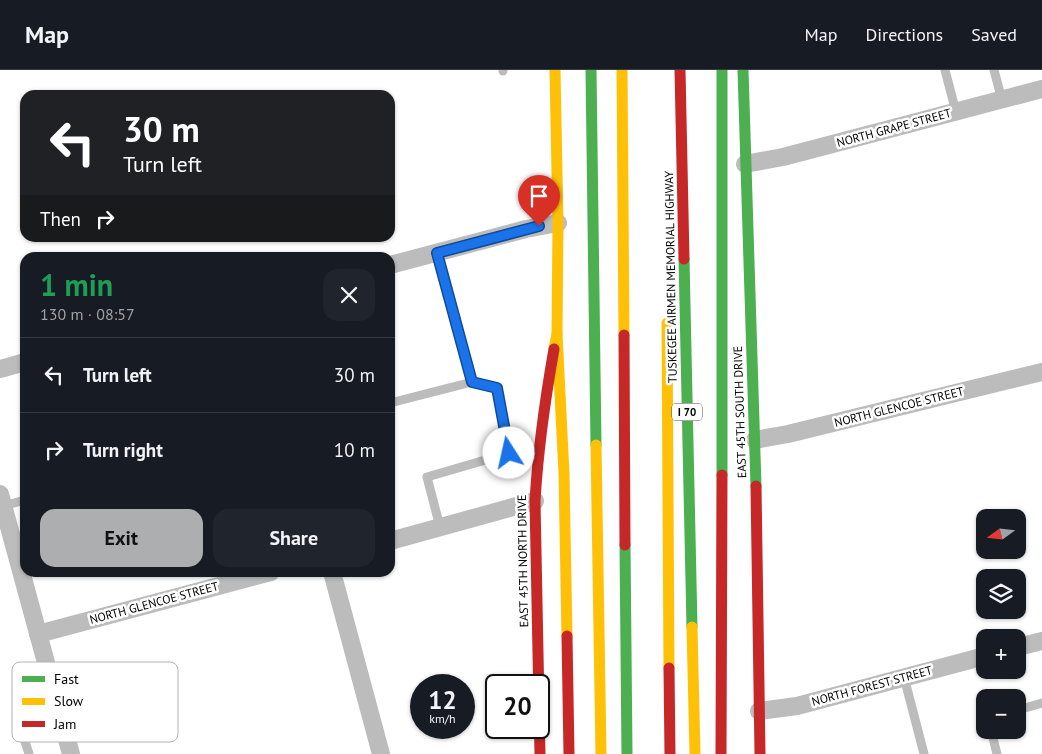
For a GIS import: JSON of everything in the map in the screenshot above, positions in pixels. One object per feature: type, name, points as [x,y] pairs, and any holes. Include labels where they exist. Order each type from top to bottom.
[{"type":"main road","name":"EAST 45TH NORTH DRIVE","points":[[540,754],[535,502],[542,416],[557,334],[558,223],[555,70]]},
{"type":"main road","points":[[591,70],[600,754]]},
{"type":"main road","points":[[622,70],[627,754]]},
{"type":"main road","name":"TUSKEGEE AIRMEN MEMORIAL HIGHWAY","points":[[680,70],[695,754]]},
{"type":"main road","points":[[721,754],[723,576],[722,70]]},
{"type":"main road","name":"EAST 45TH SOUTH DRIVE","points":[[743,70],[755,440],[760,754]]},
{"type":"main road","points":[[592,117],[607,373]]},
{"type":"main road","points":[[667,316],[670,754]]},
{"type":"main road","points":[[557,334],[564,474],[569,754]]},
{"type":"main road","points":[[614,491],[627,728]]},
{"type":"street","name":"NORTH GRAPE STREET","points":[[745,164],[783,157],[1042,89]]},
{"type":"street","points":[[395,264],[526,229],[558,223]]},
{"type":"street","points":[[0,369],[20,363]]},
{"type":"street","name":"NORTH GLENCOE STREET","points":[[755,440],[788,434],[1042,372]]},
{"type":"street","points":[[2,500],[20,567]]},
{"type":"street","points":[[395,539],[535,502]]},
{"type":"street","points":[[23,577],[46,662]]},
{"type":"street","name":"NORTH GLENCOE STREET","points":[[38,634],[252,577]]},
{"type":"street","points":[[333,577],[381,754]]},
{"type":"street","points":[[1026,645],[1042,641]]},
{"type":"street","name":"NORTH FOREST STREET","points":[[759,712],[797,706],[976,658]]},
{"type":"lane","points":[[945,70],[956,112]]},
{"type":"lane","points":[[994,70],[1002,100]]},
{"type":"lane","points":[[437,253],[472,382]]},
{"type":"lane","points":[[395,402],[472,382],[497,388],[509,453],[427,477],[440,527]]},
{"type":"lane","points":[[2,500],[20,500]]},
{"type":"lane","points":[[904,678],[924,754]]},
{"type":"lane","points":[[1026,708],[1042,703]]},
{"type":"lane","points":[[993,739],[997,754]]},
{"type":"traffic: fast","points":[[591,70],[596,445]]},
{"type":"traffic: fast","points":[[722,70],[722,475]]},
{"type":"traffic: fast","points":[[743,70],[756,486]]},
{"type":"traffic: fast","points":[[684,259],[692,627]]},
{"type":"traffic: fast","points":[[625,545],[627,754]]},
{"type":"traffic: slow","points":[[554,349],[557,334],[558,223],[555,70]]},
{"type":"traffic: slow","points":[[622,70],[624,335]]},
{"type":"traffic: slow","points":[[667,323],[669,668]]},
{"type":"traffic: slow","points":[[557,334],[564,474],[567,636]]},
{"type":"traffic: slow","points":[[596,445],[601,754]]},
{"type":"traffic: slow","points":[[692,627],[695,754]]},
{"type":"traffic: jam","points":[[680,70],[684,259]]},
{"type":"traffic: jam","points":[[624,335],[625,545]]},
{"type":"traffic: jam","points":[[540,754],[535,501],[542,425],[554,349]]},
{"type":"traffic: jam","points":[[721,754],[722,475]]},
{"type":"traffic: jam","points":[[756,486],[760,754]]},
{"type":"traffic: jam","points":[[567,636],[569,754]]},
{"type":"traffic: jam","points":[[669,668],[670,754]]},
{"type":"route","points":[[509,453],[497,388],[472,382],[437,253],[539,226]]}]
